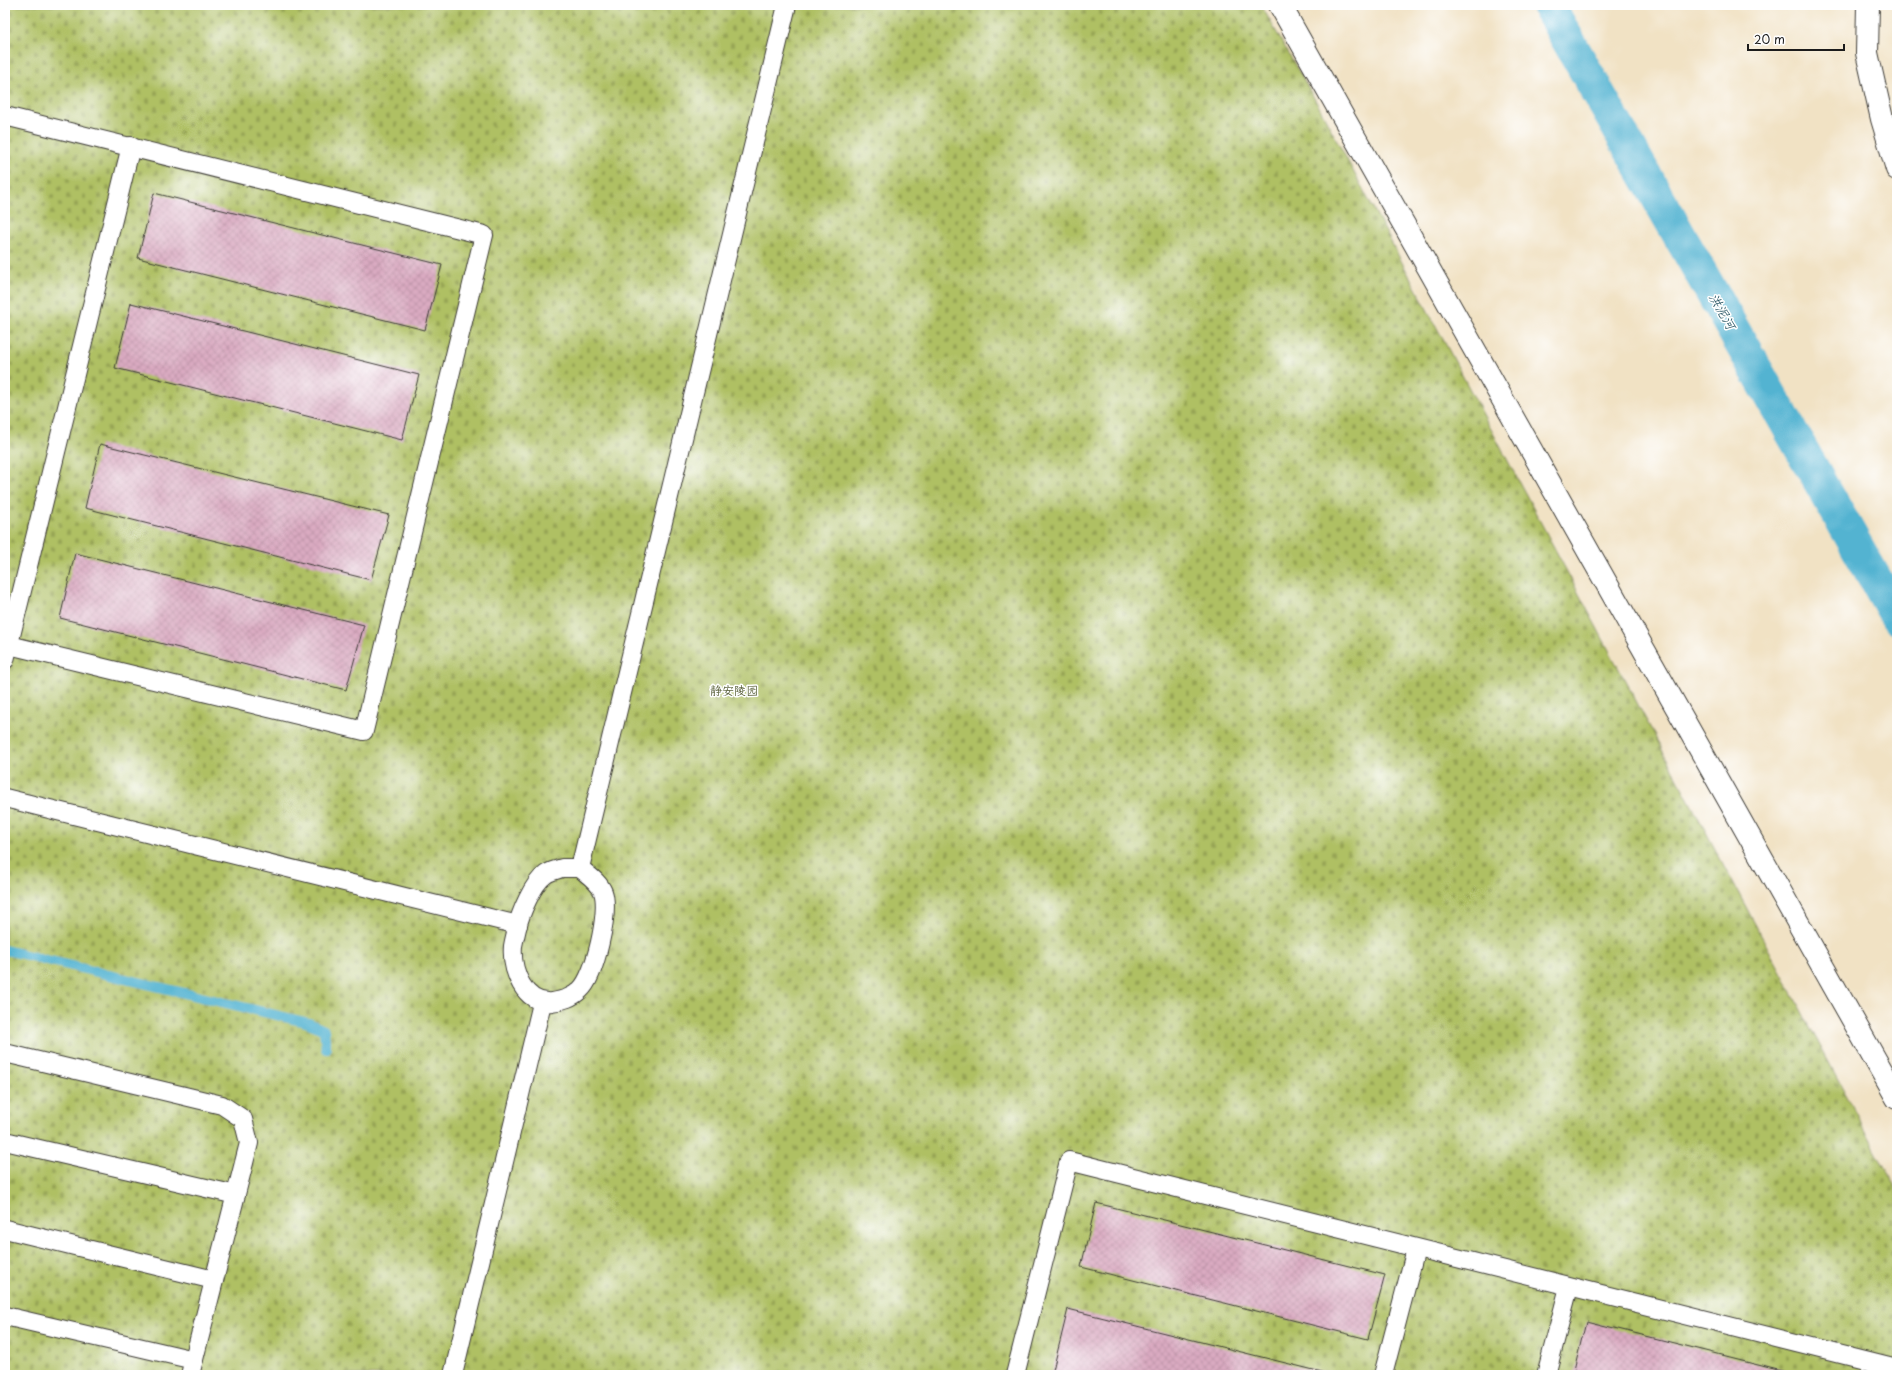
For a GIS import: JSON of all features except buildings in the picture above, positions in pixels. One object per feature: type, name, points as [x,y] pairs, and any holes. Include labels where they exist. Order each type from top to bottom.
[{"type":"street","points":[[1280,5],[1897,1098]]},
{"type":"street","points":[[1868,5],[1867,53],[1882,119],[1897,169]]},
{"type":"lane","points":[[580,868],[787,5]]},
{"type":"lane","points":[[5,116],[130,146],[484,235],[364,731],[6,650],[130,146]]},
{"type":"lane","points":[[5,798],[518,925]]},
{"type":"lane","points":[[562,868],[580,868],[593,880],[603,893],[604,913],[599,948],[590,975],[580,990],[564,1000],[542,1003],[526,993],[517,974],[513,946],[518,925],[531,891],[544,875],[562,868]]},
{"type":"lane","points":[[453,1375],[542,1003]]},
{"type":"lane","points":[[5,1053],[222,1105],[243,1119],[249,1143],[192,1368],[5,1316]]},
{"type":"lane","points":[[5,1141],[236,1195]]},
{"type":"lane","points":[[1015,1375],[1069,1161],[1416,1249],[1897,1368]]},
{"type":"lane","points":[[5,1229],[214,1280]]},
{"type":"lane","points":[[1383,1375],[1416,1249]]},
{"type":"lane","points":[[1546,1375],[1569,1287]]},
{"type":"green space","name":"静安陵园","points":[[5,5],[1261,5],[1318,105],[1897,1190],[1897,1375],[5,1375]]},
{"type":"waterway","name":"洪泥河","points":[[1548,5],[1897,617]]},
{"type":"waterway","points":[[5,950],[309,1023],[324,1030],[326,1049]]}]
